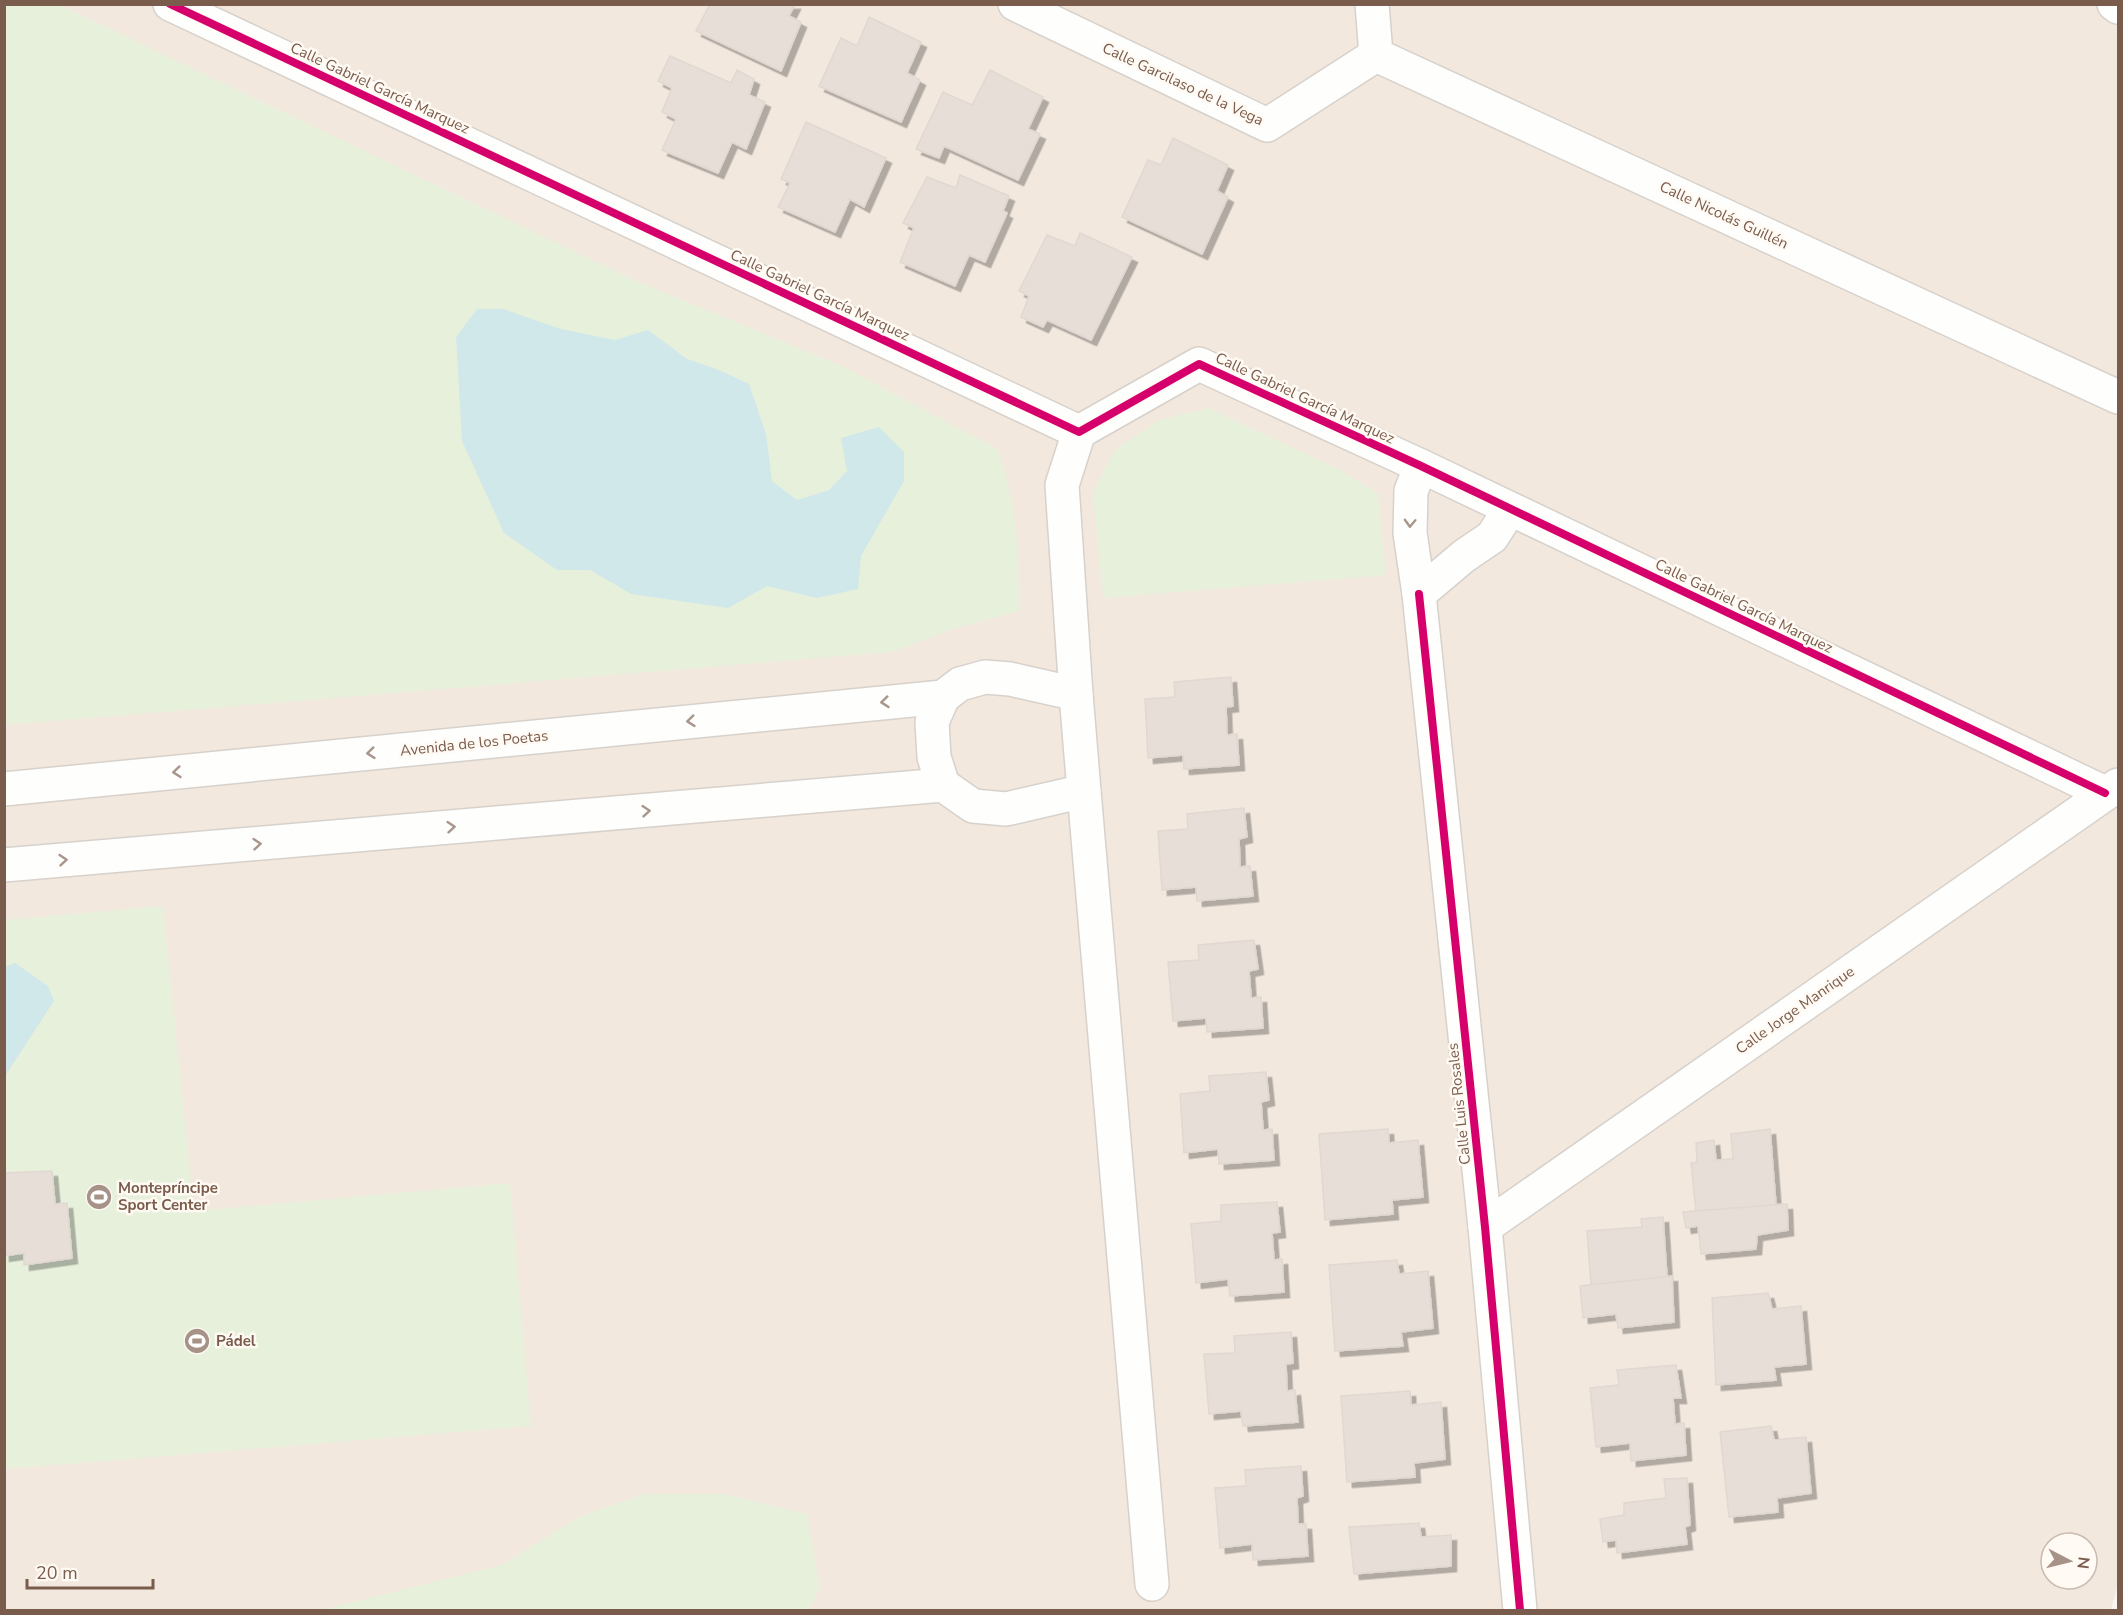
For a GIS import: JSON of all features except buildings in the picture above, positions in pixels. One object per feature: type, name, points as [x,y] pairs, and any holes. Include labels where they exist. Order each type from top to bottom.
[{"type":"street","name":"Calle Gabriel García Marquez","points":[[170,4],[1079,432],[1199,364],[2112,789]]},
{"type":"street","name":"Calle Garcilaso de la Vega","points":[[1015,4],[1267,125],[1376,55]]},
{"type":"street","points":[[1372,4],[1376,55]]},
{"type":"street","points":[[2114,4],[2118,7]]},
{"type":"street","name":"Calle Nicolás Guillén","points":[[1376,55],[2118,397]]},
{"type":"street","points":[[1079,432],[1062,485],[1084,791],[1152,1584]]},
{"type":"street","name":"Calle Luis Rosales","points":[[1421,466],[1411,491],[1410,533],[1419,594],[1485,1227],[1520,1611]]},
{"type":"street","points":[[1419,594],[1464,556],[1492,537],[1510,509]]},
{"type":"street","points":[[1077,694],[1010,679],[985,677],[960,684],[943,697],[932,722],[934,757],[943,785],[973,806],[1005,809],[1084,791]]},
{"type":"street","name":"Avenida de los Poetas","points":[[4,789],[943,697]]},
{"type":"street","points":[[4,866],[943,785]]},
{"type":"street","name":"Calle Jorge Manrique","points":[[1485,1227],[2112,789]]},
{"type":"shaded area","points":[[5,5],[2118,5],[2118,1584],[2111,1610],[5,1610]]},
{"type":"green space","points":[[5,5],[60,5],[634,280],[842,366],[997,449],[1009,489],[1016,528],[1019,611],[950,630],[891,652],[5,725]]},
{"type":"green space","points":[[1208,408],[1340,470],[1378,494],[1386,575],[1103,598],[1093,494],[1109,460],[1118,448],[1159,420]]},
{"type":"green space","name":"Montepríncipe Sport Center","points":[[163,906],[194,1211],[510,1183],[531,1426],[5,1469],[5,920]]},
{"type":"green space","points":[[644,1494],[724,1494],[807,1514],[820,1587],[809,1610],[322,1610],[502,1565],[579,1517]]},
{"type":"water","points":[[477,309],[503,309],[561,329],[615,340],[648,330],[687,359],[749,384],[766,434],[772,481],[797,500],[829,490],[847,471],[841,438],[879,427],[904,452],[904,481],[861,556],[858,589],[817,598],[767,586],[728,608],[631,594],[590,570],[557,570],[504,533],[462,441],[456,337]]},
{"type":"water","points":[[15,963],[48,986],[54,1001],[5,1076],[5,967]]},
{"type":"cycle path","points":[[170,4],[1079,432],[1199,364],[1421,466],[2105,793]]},
{"type":"cycle path","points":[[1419,594],[1485,1227],[1520,1610]]},
{"type":"place","name":"Montepríncipe Sport Center","points":[[99,1197]]},
{"type":"place","name":"Pádel","points":[[197,1341]]}]
